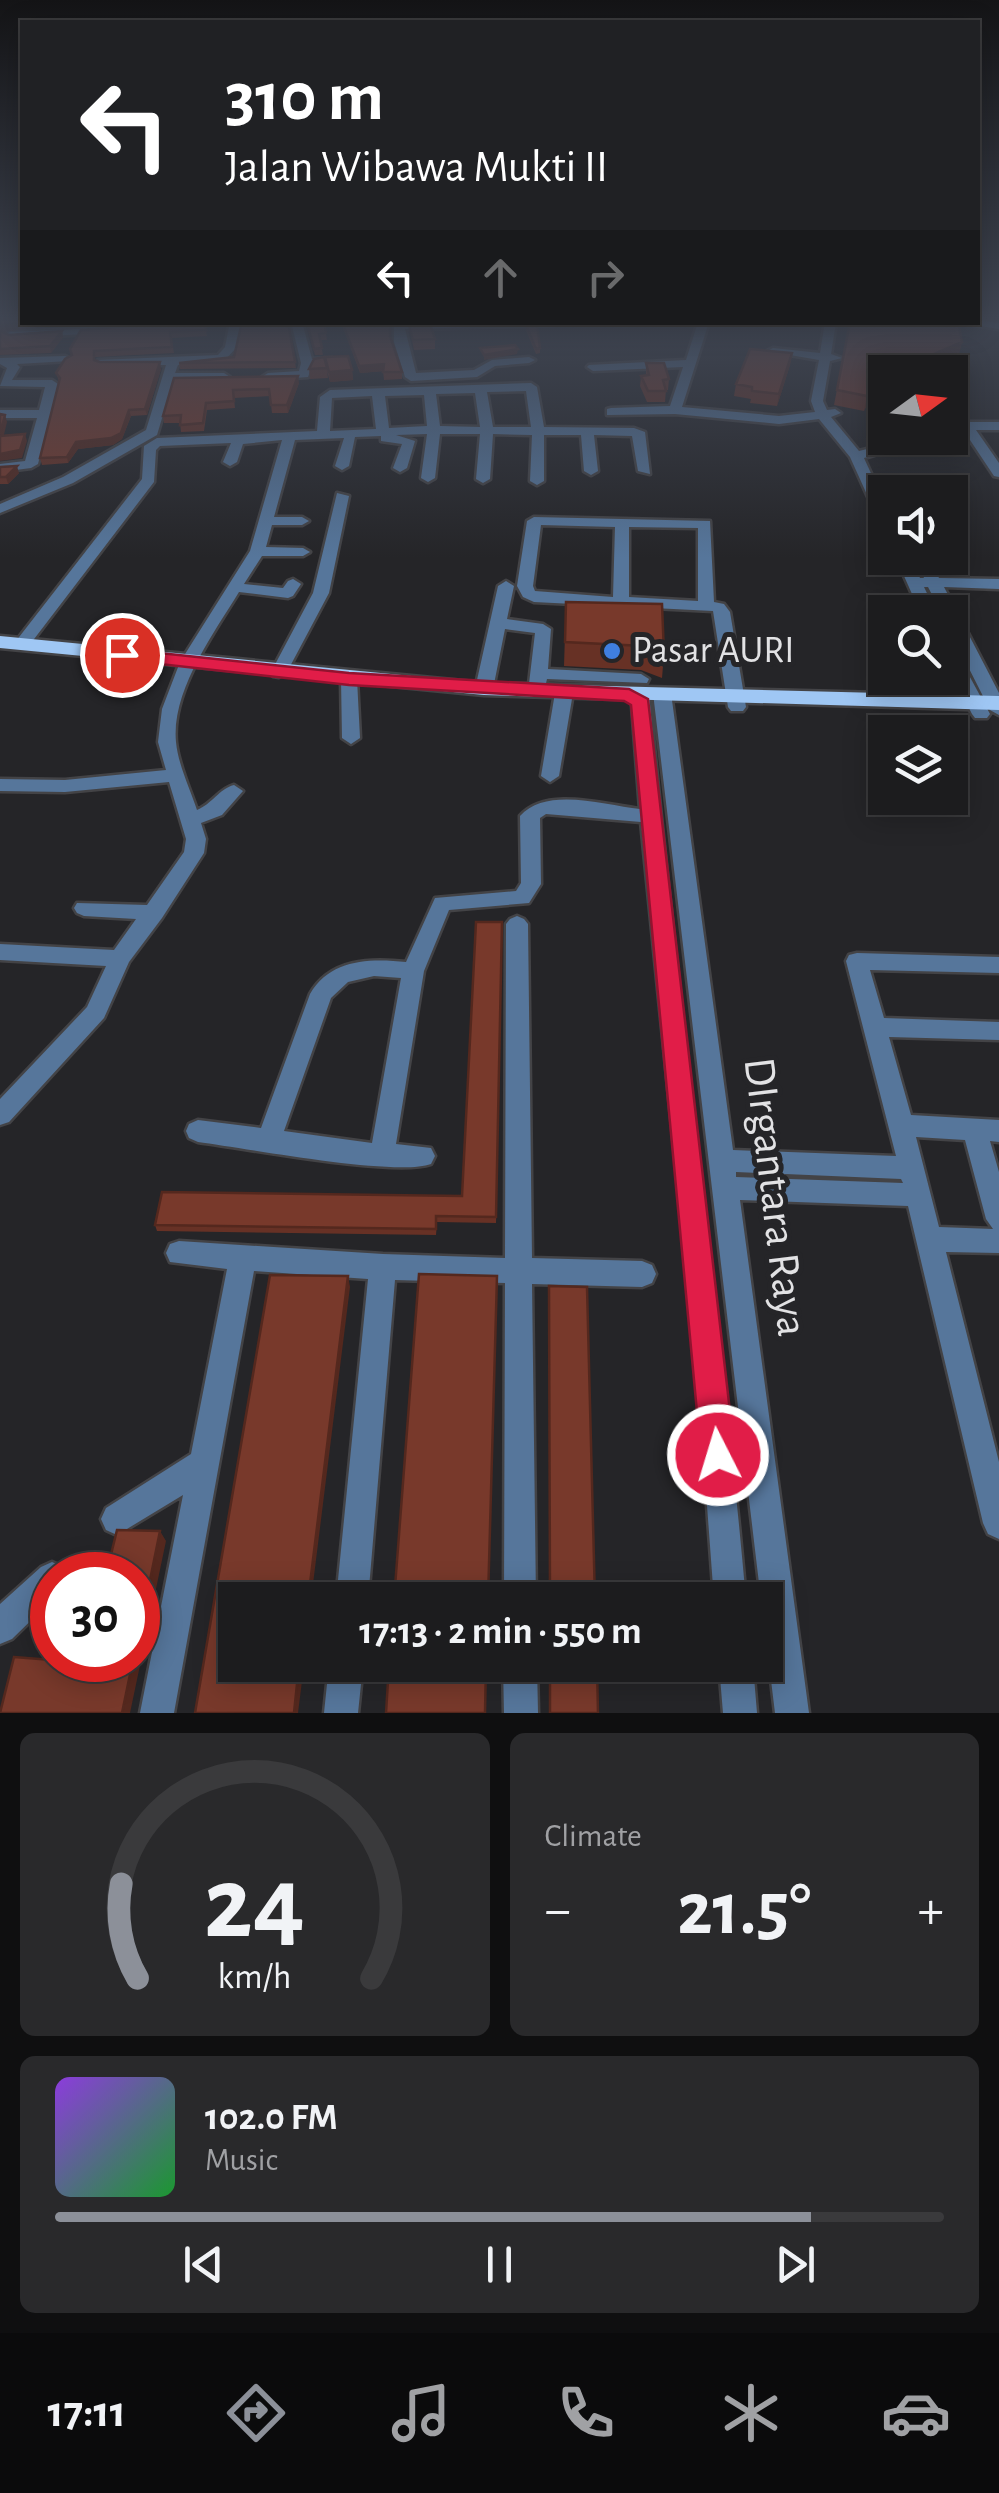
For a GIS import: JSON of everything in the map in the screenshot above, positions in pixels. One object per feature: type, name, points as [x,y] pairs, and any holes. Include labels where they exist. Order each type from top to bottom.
[{"type":"main road","points":[[10,643],[349,679],[484,689],[538,683],[564,693],[991,708]]},
{"type":"street","points":[[0,468],[31,464],[47,399]]},
{"type":"street","points":[[0,509],[68,480],[152,432],[160,399]]},
{"type":"street","points":[[322,434],[326,399]]},
{"type":"street","points":[[379,399],[383,432]]},
{"type":"street","points":[[428,478],[434,430],[431,399]]},
{"type":"street","points":[[482,399],[487,431],[483,479]]},
{"type":"street","points":[[533,399],[538,431],[537,480]]},
{"type":"street","points":[[675,410],[678,399]]},
{"type":"street","points":[[829,399],[829,414],[876,475]]},
{"type":"street","points":[[610,412],[675,410],[779,420],[829,414]]},
{"type":"street","points":[[0,414],[42,414]]},
{"type":"street","points":[[968,426],[999,426]]},
{"type":"street","points":[[968,427],[999,473]]},
{"type":"street","points":[[10,643],[141,482],[149,449],[157,442],[434,430],[587,431],[640,435],[645,471]]},
{"type":"street","points":[[587,431],[591,471]]},
{"type":"street","points":[[0,1115],[96,1012],[120,959],[194,853],[196,839],[167,742],[170,709],[188,662],[256,552],[289,439]]},
{"type":"street","points":[[342,466],[350,439]]},
{"type":"street","points":[[230,462],[238,440],[408,441],[400,468]]},
{"type":"street","points":[[862,455],[868,453]]},
{"type":"street","points":[[862,455],[869,475]]},
{"type":"street","points":[[280,672],[321,593],[342,496]]},
{"type":"street","points":[[266,521],[302,521]]},
{"type":"street","points":[[706,604],[704,524],[534,521],[528,594],[706,604],[722,612],[738,701]]},
{"type":"street","points":[[621,601],[622,521]]},
{"type":"street","points":[[256,552],[303,552]]},
{"type":"street","points":[[912,575],[921,595]]},
{"type":"street","points":[[929,575],[939,595]]},
{"type":"street","points":[[915,582],[999,584]]},
{"type":"street","points":[[484,689],[506,586]]},
{"type":"street","points":[[234,587],[288,593]]},
{"type":"street","points":[[499,623],[543,629],[538,683],[646,695]]},
{"type":"street","points":[[968,657],[991,708]]},
{"type":"street","points":[[968,678],[991,708]]},
{"type":"street","points":[[349,679],[351,738]]},
{"type":"street","points":[[550,776],[564,693]]},
{"type":"street","name":"DIrgantara Raya","points":[[646,695],[710,1057],[792,1713]]},
{"type":"street","name":"DIrgantara Raya","points":[[657,759],[650,817],[712,1383],[729,1582]]},
{"type":"street","points":[[0,785],[66,786],[175,776]]},
{"type":"street","points":[[188,820],[215,810],[234,791]]},
{"type":"street","points":[[382,1155],[413,971],[442,903],[522,898],[531,884],[530,816],[541,808],[556,806],[650,817]]},
{"type":"street","points":[[84,908],[154,913]]},
{"type":"street","points":[[517,924],[520,1582]]},
{"type":"street","points":[[0,952],[120,959]]},
{"type":"street","points":[[999,965],[856,961],[928,1238],[989,1444],[999,1523]]},
{"type":"street","points":[[269,1140],[321,994],[333,977],[350,969],[413,971]]},
{"type":"street","points":[[876,1027],[999,1031]]},
{"type":"street","points":[[675,1057],[710,1057]]},
{"type":"street","points":[[900,1125],[987,1131],[999,1219]]},
{"type":"street","points":[[198,1131],[382,1155],[422,1156]]},
{"type":"street","points":[[723,1161],[914,1181]]},
{"type":"street","points":[[726,1188],[914,1181]]},
{"type":"street","points":[[928,1238],[999,1240]]},
{"type":"street","points":[[178,1253],[383,1267],[642,1274]]},
{"type":"street","points":[[157,1713],[243,1258]]},
{"type":"street","points":[[354,1582],[383,1267]]},
{"type":"street","points":[[712,1383],[751,1381]]},
{"type":"street","points":[[117,1519],[205,1463]]},
{"type":"street","points":[[0,1627],[30,1599]]},
{"type":"street","points":[[341,1713],[344,1682]]},
{"type":"street","points":[[520,1682],[521,1713]]},
{"type":"street","points":[[737,1682],[740,1713]]},
{"type":"building","points":[[55,399],[148,399],[145,409],[129,410],[121,433],[76,442],[67,457],[40,458]]},
{"type":"building","points":[[168,399],[234,399],[206,403],[203,423],[180,425],[181,415],[163,416]]},
{"type":"building","points":[[270,399],[289,399],[287,405],[271,405]]},
{"type":"building","points":[[25,434],[20,450],[0,454],[0,436]]},
{"type":"building","points":[[17,466],[6,477],[0,477],[0,467]]},
{"type":"building","points":[[566,602],[662,604],[664,654],[644,646],[565,642]]},
{"type":"building","points":[[476,922],[502,922],[496,1217],[436,1216],[436,1229],[155,1225],[162,1192],[462,1196]]},
{"type":"building","points":[[419,1274],[497,1276],[488,1582],[395,1582]]},
{"type":"building","points":[[270,1275],[348,1276],[310,1582],[218,1582],[218,1682],[297,1682],[294,1713],[195,1713]]},
{"type":"building","points":[[549,1286],[587,1287],[595,1582],[550,1582]]},
{"type":"building","points":[[117,1530],[160,1531],[156,1552],[112,1552]]},
{"type":"building","points":[[14,1657],[30,1658],[30,1682],[128,1682],[122,1713],[0,1713]]},
{"type":"building","points":[[388,1682],[486,1682],[485,1713],[386,1713]]},
{"type":"building","points":[[550,1682],[597,1682],[598,1713],[550,1713]]},
{"type":"place","name":"Pasar AURI","points":[[612,651]]},
{"type":"route","points":[[122,655],[349,679],[629,695],[641,703],[660,920],[718,1455]]}]
